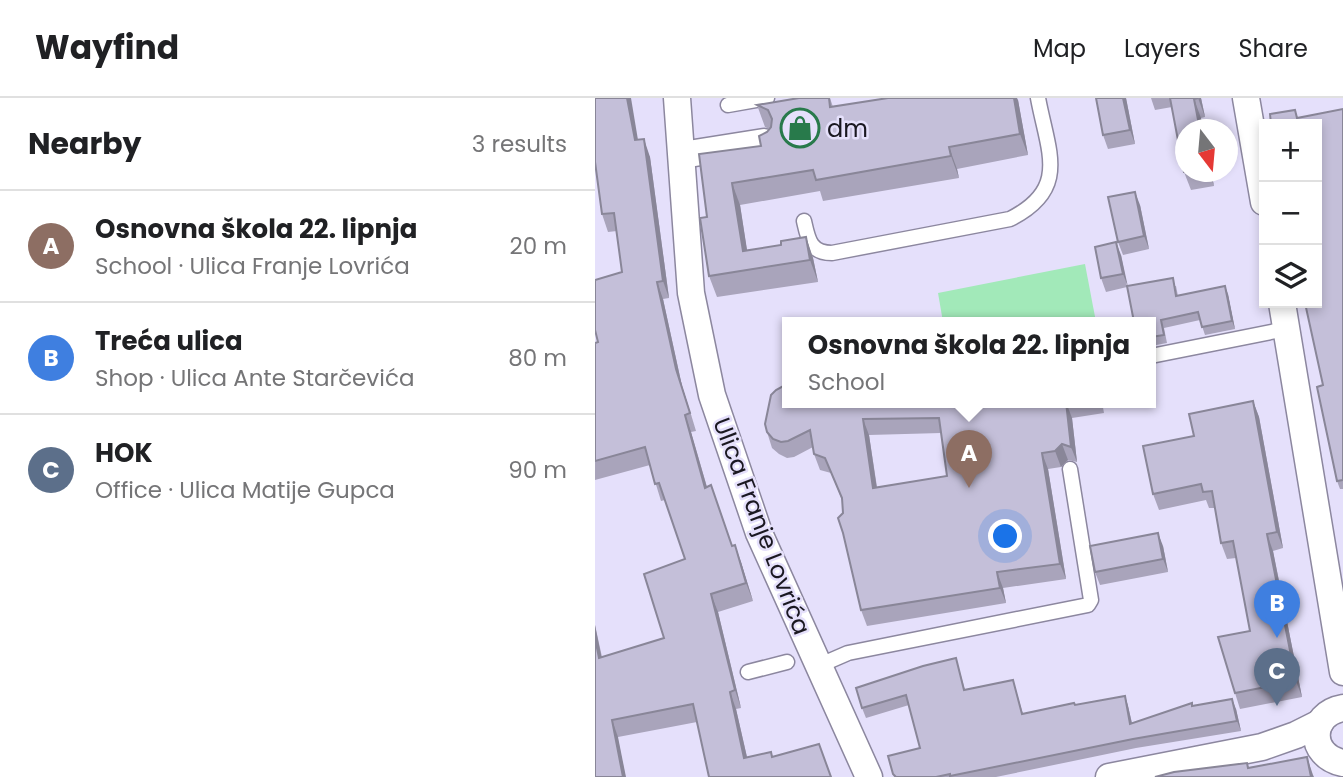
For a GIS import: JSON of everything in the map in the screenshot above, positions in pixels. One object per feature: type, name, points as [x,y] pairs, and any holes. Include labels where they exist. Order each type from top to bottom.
[{"type":"street","name":"Ulica Franje Lovrića","points":[[677,98],[691,293],[712,395],[759,533],[869,777]]},
{"type":"street","points":[[1246,98],[1261,182]]},
{"type":"street","points":[[682,155],[764,142]]},
{"type":"street","points":[[1283,308],[1341,665],[1329,715],[1317,741],[1336,763]]},
{"type":"street","points":[[1109,777],[1262,747],[1296,735],[1329,715]]},
{"type":"street","points":[[1262,747],[1308,749],[1336,763]]},
{"type":"lane","points":[[728,105],[767,98]]},
{"type":"lane","points":[[804,221],[808,242],[812,247],[824,253],[832,253],[1010,219],[1022,213],[1044,194],[1051,173],[1038,98]]},
{"type":"lane","points":[[1156,355],[1286,329]]},
{"type":"lane","points":[[818,666],[848,653],[1088,605],[1091,600],[1070,469]]},
{"type":"lane","points":[[748,672],[787,662]]},
{"type":"green space","points":[[1085,264],[1095,317],[942,317],[938,293]]},
{"type":"building","points":[[595,98],[627,98],[635,140],[644,139],[663,281],[657,282],[676,369],[690,413],[685,415],[705,488],[711,485],[732,546],[735,545],[746,583],[711,594],[735,690],[730,692],[744,758],[771,752],[772,757],[819,744],[831,777],[709,777],[693,704],[612,720],[623,777],[595,777],[595,638],[599,658],[664,638],[644,574],[685,559],[659,483],[655,484],[645,447],[595,461],[595,343],[598,342],[595,330],[595,280],[622,272],[614,213],[602,214],[595,162]]},
{"type":"building","points":[[799,98],[829,98],[830,107],[888,98],[1014,98],[1020,134],[949,147],[951,156],[816,180],[813,170],[732,183],[743,251],[781,245],[781,241],[806,237],[810,260],[709,276],[700,218],[707,217],[699,154],[761,146],[759,136],[771,127],[772,119],[768,110],[757,105]]},
{"type":"building","points":[[1096,98],[1123,98],[1130,130],[1103,135]]},
{"type":"building","points":[[1170,98],[1198,98],[1194,99],[1198,119],[1175,119],[1175,124]]},
{"type":"building","points":[[1343,109],[1343,480],[1337,481],[1317,387],[1323,385],[1306,308],[1322,308],[1322,119],[1270,119],[1270,114],[1295,110],[1297,118]]},
{"type":"building","points":[[1135,192],[1144,236],[1118,242],[1108,197]]},
{"type":"building","points":[[1116,242],[1123,274],[1101,278],[1095,247]]},
{"type":"building","points":[[1173,278],[1176,296],[1225,286],[1232,321],[1202,327],[1198,312],[1161,320],[1164,335],[1156,336],[1156,317],[1133,317],[1127,286]]},
{"type":"building","points":[[782,387],[782,408],[1067,408],[1071,447],[1062,444],[1055,451],[1042,453],[1060,564],[997,572],[1000,588],[861,610],[838,518],[843,513],[842,498],[825,458],[814,454],[810,430],[781,442],[773,439],[767,432],[765,424],[771,395]],"holes":[[[939,418],[947,476],[873,488],[863,419]]]},
{"type":"building","points":[[1253,401],[1277,532],[1267,534],[1296,681],[1235,693],[1218,637],[1250,631],[1233,541],[1221,543],[1212,491],[1203,492],[1201,484],[1153,494],[1143,446],[1194,436],[1189,414]]},
{"type":"building","points":[[1158,533],[1163,559],[1095,572],[1090,546]]},
{"type":"building","points":[[956,658],[964,690],[1013,680],[1022,714],[1125,696],[1130,724],[1192,703],[1192,706],[1232,699],[1237,721],[950,776],[896,777],[888,756],[920,748],[906,695],[862,708],[856,688]]},
{"type":"building","points":[[1307,757],[1311,777],[1155,777],[1247,763],[1248,768]]},
{"type":"place","name":"dm","points":[[800,128]]},
{"type":"place","name":"Osnovna škola 22. lipnja","points":[[969,488]]},
{"type":"place","name":"Treća ulica","points":[[1277,638]]},
{"type":"place","name":"HOK","points":[[1277,706]]}]
